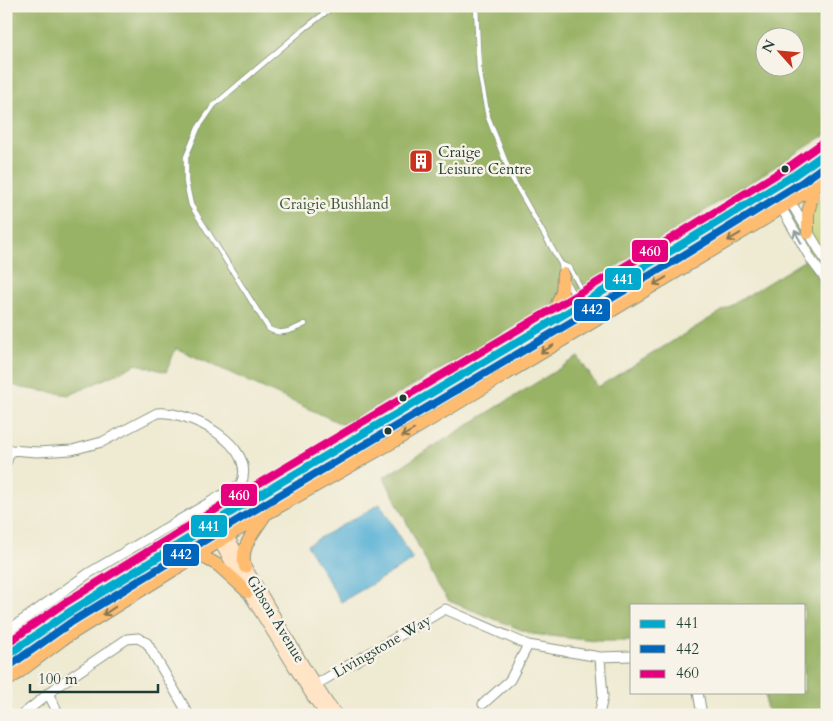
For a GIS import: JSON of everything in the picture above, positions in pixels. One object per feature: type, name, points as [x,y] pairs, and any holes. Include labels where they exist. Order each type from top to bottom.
[{"type":"main road","points":[[6,656],[68,612],[776,187],[827,152]]},
{"type":"main road","points":[[6,682],[64,639],[198,554],[266,513],[398,439],[814,188],[827,178]]},
{"type":"main road","points":[[808,232],[808,213],[814,188]]},
{"type":"main road","points":[[548,324],[562,292],[562,269]]},
{"type":"main road","points":[[244,567],[242,559],[246,545],[266,513]]},
{"type":"main road","name":"Gibson Avenue","points":[[214,523],[248,592],[312,687],[338,715]]},
{"type":"main road","name":"Gibson Avenue","points":[[223,539],[244,567],[312,687],[318,704],[326,715]]},
{"type":"main road","points":[[198,554],[218,565],[248,592]]},
{"type":"street","points":[[776,187],[812,261],[827,281]]},
{"type":"street","points":[[786,205],[808,232],[827,262]]},
{"type":"street","points":[[6,463],[8,449],[37,452],[72,450],[102,442],[157,413],[165,412],[174,413],[210,428],[232,444],[244,468],[241,484],[89,573],[6,632]]},
{"type":"street","name":"Livingstone Way","points":[[312,687],[445,610],[528,645],[600,657],[630,656]]},
{"type":"street","points":[[22,715],[48,694],[127,639],[138,638],[147,643],[190,715]]},
{"type":"street","points":[[483,704],[510,680],[528,645]]},
{"type":"street","points":[[599,715],[603,697],[600,657]]},
{"type":"street","points":[[48,694],[60,715]]},
{"type":"street","points":[[698,694],[702,715]]},
{"type":"lane","points":[[305,324],[276,333],[269,329],[191,205],[186,182],[186,157],[198,128],[214,105],[334,6]]},
{"type":"lane","points":[[476,6],[479,70],[488,117],[512,178],[593,321]]},
{"type":"lane","points":[[562,269],[570,268],[593,321]]},
{"type":"green space","name":"Craigie Bushland","points":[[6,6],[827,6],[827,134],[577,291],[344,425],[176,348],[166,372],[137,364],[70,395],[22,388],[6,383]]},
{"type":"green space","points":[[827,194],[827,287],[784,227]]},
{"type":"green space","points":[[807,259],[827,287],[827,715],[767,715],[765,694],[806,694],[806,604],[630,604],[630,641],[596,641],[532,634],[449,601],[438,585],[384,477],[578,357],[598,387]]},
{"type":"water","points":[[380,504],[413,560],[341,602],[307,545]]},
{"type":"transit line","name":"460","points":[[6,644],[63,604],[236,497],[669,240],[790,166],[821,144]]},
{"type":"transit line","name":"441","points":[[6,656],[68,613],[241,506],[674,249],[796,174],[827,152]]},
{"type":"transit line","name":"442","points":[[12,664],[73,621],[246,515],[679,258],[801,183],[827,164]]},
{"type":"place","name":"Craige Leisure Centre","points":[[421,161]]}]
